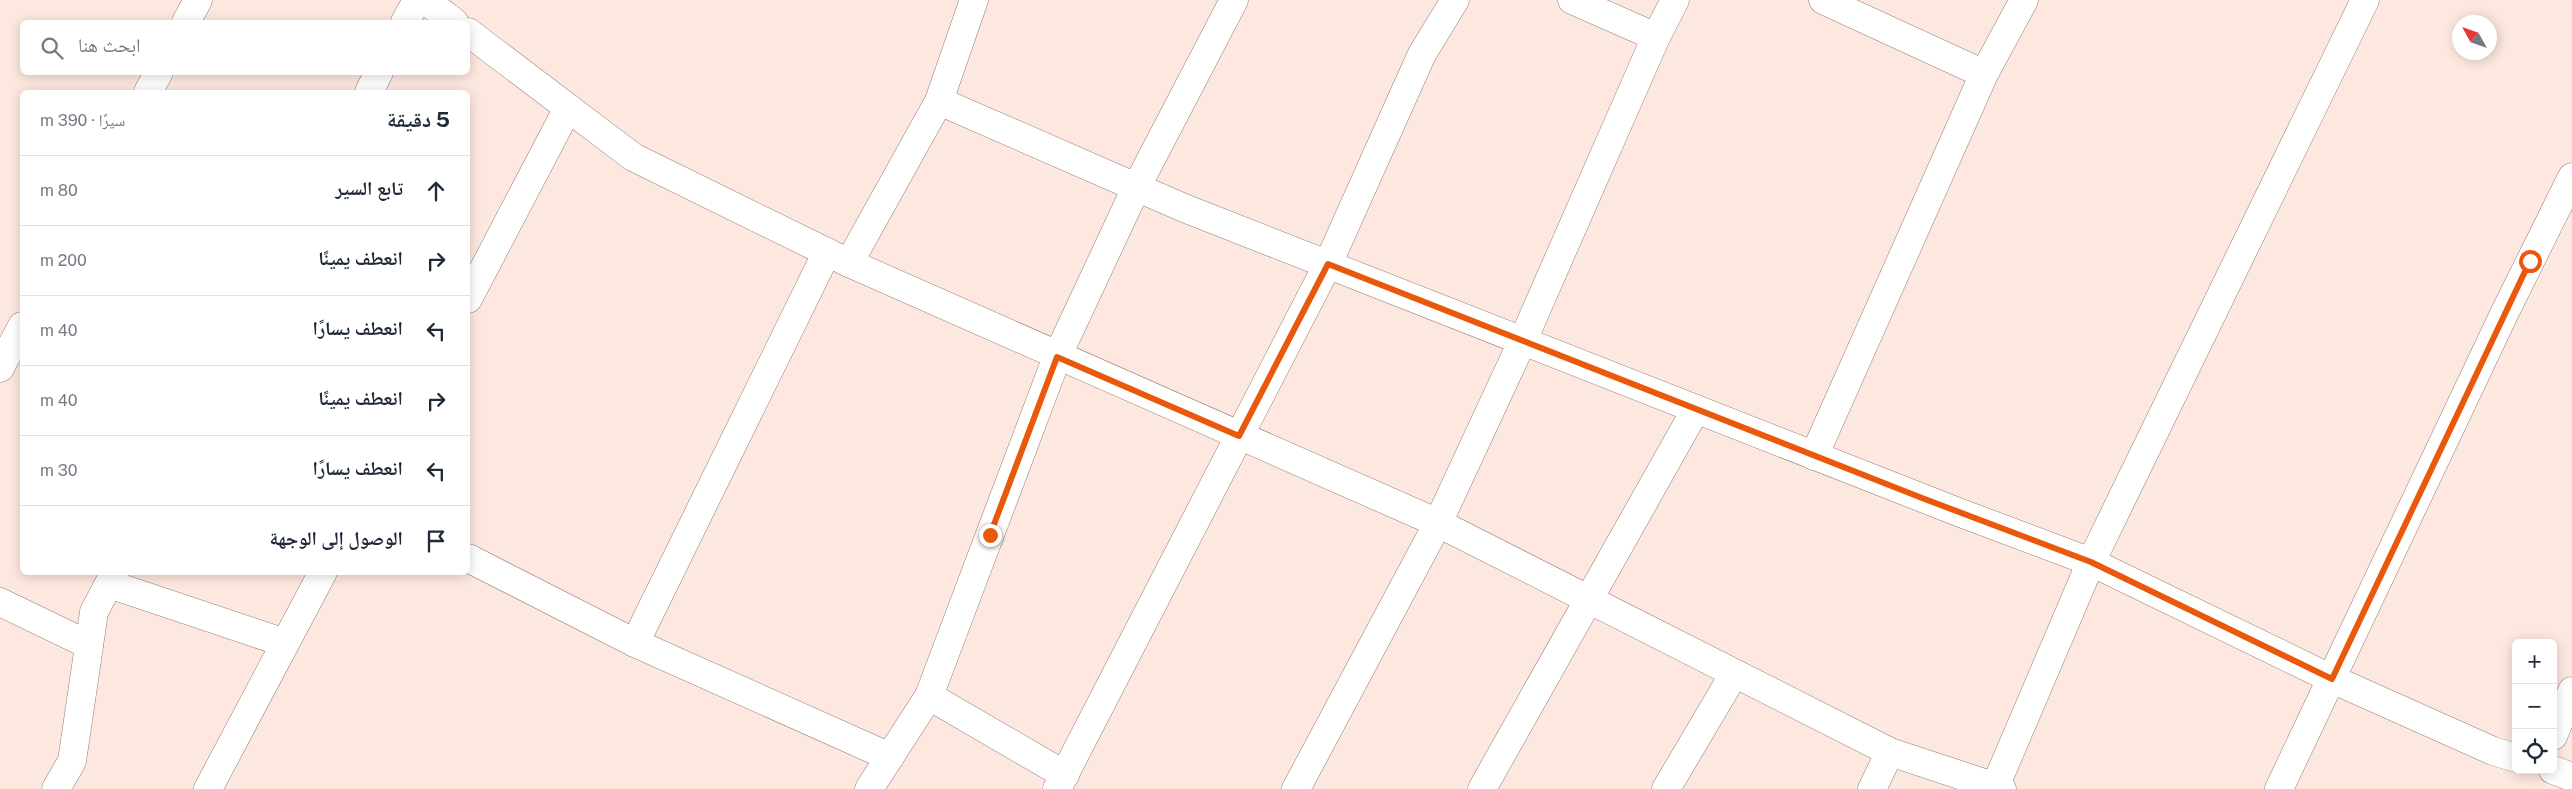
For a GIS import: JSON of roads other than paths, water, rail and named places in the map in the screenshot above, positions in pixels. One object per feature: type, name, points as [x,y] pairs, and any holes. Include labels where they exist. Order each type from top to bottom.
[{"type":"street","points":[[187,20],[198,0]]},
{"type":"street","points":[[407,20],[417,0]]},
{"type":"street","points":[[425,0],[451,20]]},
{"type":"street","points":[[636,642],[838,258],[939,101],[974,0]]},
{"type":"street","points":[[869,789],[929,696],[1057,357],[1136,188],[1234,0]]},
{"type":"street","points":[[929,696],[1061,782],[1328,264],[1422,54],[1456,0]]},
{"type":"street","points":[[1572,0],[1656,37]]},
{"type":"street","points":[[1296,789],[1438,523],[1523,340],[1656,37],[1675,0]]},
{"type":"street","points":[[1822,0],[1984,74]]},
{"type":"street","points":[[1814,456],[1984,74],[2024,0]]},
{"type":"street","points":[[470,34],[633,157],[838,258],[1057,357],[1438,523],[1890,752],[1998,788],[2091,562],[2365,0]]},
{"type":"street","points":[[149,90],[157,75]]},
{"type":"street","points":[[369,90],[377,75]]},
{"type":"street","points":[[939,101],[1136,188],[1814,456],[2091,562],[2332,679],[2493,751],[2512,757]]},
{"type":"street","points":[[470,295],[568,108]]},
{"type":"street","points":[[2278,789],[2505,312],[2572,177]]},
{"type":"street","points":[[0,368],[20,330]]},
{"type":"street","points":[[1482,789],[1696,409]]},
{"type":"street","points":[[470,559],[636,642],[890,757]]},
{"type":"street","points":[[208,789],[321,575]]},
{"type":"street","points":[[56,789],[72,761],[94,612],[112,578],[286,643]]},
{"type":"street","points":[[0,602],[89,645]]},
{"type":"street","points":[[1666,789],[1734,674]]},
{"type":"street","points":[[2556,729],[2572,691]]},
{"type":"street","points":[[1872,789],[1890,752]]},
{"type":"street","points":[[2557,771],[2572,777]]}]
